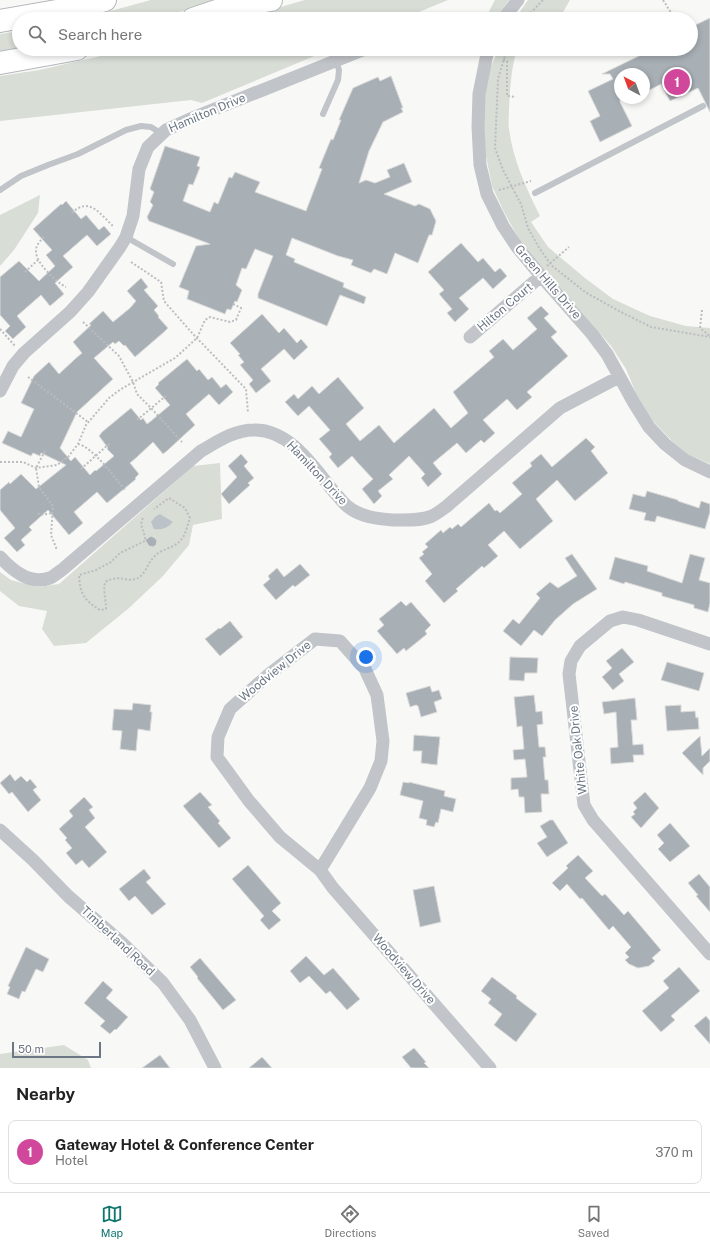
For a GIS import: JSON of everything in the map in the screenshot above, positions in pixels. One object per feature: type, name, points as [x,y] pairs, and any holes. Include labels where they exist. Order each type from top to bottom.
[{"type":"highway","points":[[74,8],[95,0]]},
{"type":"highway","points":[[51,12],[105,0]]},
{"type":"highway","points":[[214,12],[241,3],[271,0]]},
{"type":"highway","points":[[0,21],[12,19]]},
{"type":"highway","points":[[0,63],[38,56]]},
{"type":"street","points":[[509,12],[518,0]]},
{"type":"street","name":"Hamilton Drive","points":[[0,391],[13,366],[24,353],[70,312],[108,265],[126,237],[133,216],[139,168],[148,147],[166,130],[347,56]]},
{"type":"street","name":"Green Hills Drive","points":[[487,56],[479,94],[478,126],[480,166],[487,194],[503,226],[517,247],[592,334],[607,354],[649,427],[665,444],[685,460],[710,472]]},
{"type":"street","name":"Hilton Court","points":[[470,337],[540,275]]},
{"type":"street","name":"Hamilton Drive","points":[[0,557],[17,573],[27,578],[38,580],[50,578],[142,510],[201,451],[217,441],[238,433],[254,430],[285,438],[296,447],[348,507],[362,514],[379,519],[395,520],[414,520],[432,516],[447,506],[560,408],[619,377]]},
{"type":"street","name":"White Oak Drive","points":[[709,951],[593,820],[584,805],[570,674],[571,661],[580,646],[610,621],[623,618],[638,620],[710,644]]},
{"type":"street","name":"Woodview Drive","points":[[320,870],[370,788],[381,761],[383,741],[377,695],[365,669],[340,641],[315,639],[267,676],[230,709],[218,737],[217,757],[280,837],[320,870],[333,888],[490,1068]]},
{"type":"street","name":"Timberland Road","points":[[0,830],[33,860],[68,896],[122,943],[163,983],[190,1020],[215,1068]]},
{"type":"lane","points":[[323,114],[338,80],[339,70],[336,60]]},
{"type":"lane","points":[[535,193],[703,106]]},
{"type":"lane","points":[[0,190],[21,176],[78,154],[126,130],[141,126],[151,127],[162,134]]},
{"type":"lane","points":[[126,237],[173,264]]},
{"type":"path","points":[[532,12],[543,0]]},
{"type":"path","points":[[663,0],[671,12]]},
{"type":"path","points":[[504,56],[498,80],[495,148],[503,170],[521,204],[528,228],[550,263],[585,292],[650,327],[710,336]]},
{"type":"path","points":[[503,60],[507,61],[507,96],[516,97]]},
{"type":"path","points":[[495,192],[531,181]]},
{"type":"path","points":[[72,213],[82,205],[88,206],[93,208],[113,226]]},
{"type":"path","points":[[44,237],[37,245],[36,251],[38,260],[58,283],[66,287]]},
{"type":"path","points":[[540,275],[550,263],[569,247]]},
{"type":"path","points":[[25,272],[38,260]]},
{"type":"path","points":[[131,262],[161,282],[164,301],[246,389],[248,413]]},
{"type":"path","points":[[0,462],[23,462],[36,468],[57,465],[68,457],[78,444],[88,422],[109,398],[121,389],[175,358],[197,338],[205,320],[210,316],[230,322],[236,320],[241,308],[233,304]]},
{"type":"path","points":[[702,310],[700,328],[710,336]]},
{"type":"path","points":[[83,322],[119,356],[133,382],[137,394],[182,442]]},
{"type":"path","points":[[0,329],[17,348]]},
{"type":"path","points":[[28,377],[88,422]]},
{"type":"path","points":[[137,420],[167,395]]},
{"type":"path","points":[[81,469],[110,443]]},
{"type":"path","points":[[78,444],[96,456],[125,490]]},
{"type":"path","points":[[45,452],[36,468],[39,487],[53,506],[51,535],[57,550]]},
{"type":"path","points":[[169,498],[185,508],[190,518],[186,531],[181,541],[163,550],[154,557],[143,574],[135,579],[119,577],[106,582],[104,589],[106,609],[100,610],[92,605],[80,591],[79,575],[96,570],[111,562],[120,553],[145,540],[146,535],[141,528],[142,510],[169,498]]},
{"type":"path","points":[[186,510],[190,508]]},
{"type":"path","points":[[38,513],[40,515],[53,513]]},
{"type":"shaded area","points":[[151,0],[218,0],[179,12],[107,12]]},
{"type":"shaded area","points":[[305,0],[448,0],[419,12],[263,12]]},
{"type":"shaded area","points":[[495,0],[509,0],[500,12],[489,12]]},
{"type":"shaded area","points":[[528,0],[570,0],[563,12],[520,12]]},
{"type":"shaded area","points":[[12,32],[12,49],[0,51],[0,34]]},
{"type":"shaded area","points":[[101,56],[314,56],[202,103],[191,100],[0,121],[0,76],[39,70]]},
{"type":"shaded area","points":[[496,56],[515,56],[511,79],[509,129],[517,163],[540,216],[531,222],[548,247],[613,299],[650,316],[686,326],[710,328],[710,464],[689,455],[672,441],[653,421],[638,398],[626,369],[611,346],[523,246],[504,212],[492,186],[482,136],[483,107],[490,68]]},
{"type":"shaded area","points":[[40,195],[38,213],[14,250],[0,266],[0,215]]},
{"type":"shaded area","points":[[220,463],[222,519],[193,525],[189,545],[163,576],[129,608],[86,643],[54,646],[42,629],[47,611],[19,606],[0,591],[0,572],[11,580],[38,587],[59,584],[193,466]]},
{"type":"shaded area","points":[[160,514],[173,522],[165,528],[154,529],[151,522]]},
{"type":"shaded area","points":[[64,1045],[88,1060],[91,1068],[0,1068],[0,1054]]},
{"type":"building","points":[[710,18],[710,112],[698,88],[670,101],[661,84],[650,90],[650,68],[614,68],[639,56],[698,56],[698,24]]},
{"type":"building","points":[[614,68],[614,104],[621,104],[632,126],[600,142],[590,121],[600,116],[588,91],[613,79],[610,74],[602,74]]},
{"type":"building","points":[[391,76],[403,108],[401,108],[403,112],[383,122],[369,151],[359,183],[366,180],[375,183],[390,177],[387,170],[404,163],[412,182],[384,194],[415,206],[419,204],[430,209],[436,221],[432,235],[429,235],[418,263],[395,253],[387,274],[374,269],[371,273],[351,265],[353,260],[338,256],[292,238],[286,255],[295,259],[294,262],[344,283],[343,287],[366,297],[364,304],[340,295],[327,326],[258,298],[258,294],[273,256],[255,249],[246,269],[242,268],[236,285],[242,290],[237,302],[235,301],[231,310],[227,309],[225,314],[187,299],[189,291],[179,287],[196,246],[210,244],[149,221],[147,217],[153,205],[150,202],[154,192],[150,189],[165,146],[200,157],[197,166],[200,167],[193,185],[189,184],[183,201],[210,212],[214,202],[218,204],[229,177],[232,178],[235,172],[260,182],[255,192],[306,211],[322,169],[319,168],[331,139],[333,140],[341,120],[339,120],[353,88],[378,77],[380,81]]},
{"type":"building","points":[[66,201],[81,219],[86,215],[99,230],[104,226],[111,234],[97,246],[87,235],[63,256],[73,267],[55,283],[64,294],[50,306],[41,295],[17,316],[26,327],[13,339],[5,331],[10,326],[0,315],[0,277],[19,261],[39,281],[55,266],[46,255],[52,250],[33,229]]},
{"type":"building","points":[[461,243],[478,262],[483,258],[495,272],[500,268],[507,276],[493,289],[483,278],[459,298],[469,309],[455,322],[447,313],[452,309],[439,294],[444,290],[428,272]]},
{"type":"building","points":[[141,278],[148,287],[144,290],[158,306],[154,310],[168,328],[135,357],[125,345],[124,346],[119,341],[115,344],[113,342],[94,358],[113,379],[77,412],[60,448],[71,461],[75,457],[90,475],[95,470],[96,471],[114,456],[107,449],[108,448],[99,436],[102,432],[131,408],[141,420],[143,418],[147,424],[170,405],[155,388],[159,384],[158,383],[187,359],[197,371],[199,369],[208,380],[212,377],[221,388],[226,384],[233,392],[219,405],[209,394],[186,414],[195,425],[163,454],[153,442],[130,463],[139,474],[135,478],[136,479],[107,503],[97,492],[74,512],[83,523],[69,535],[48,510],[29,527],[32,530],[21,540],[25,545],[17,552],[4,538],[15,528],[0,510],[0,490],[9,482],[10,484],[21,474],[36,489],[66,465],[41,453],[40,456],[33,453],[31,456],[2,443],[8,431],[21,437],[34,409],[21,403],[34,376],[49,362],[59,374],[82,353],[73,342],[103,311],[113,322],[130,308],[136,301],[127,291]]},
{"type":"building","points":[[541,306],[549,314],[544,318],[557,332],[551,337],[568,356],[527,392],[532,397],[517,410],[507,399],[483,420],[495,433],[484,443],[481,440],[466,453],[457,443],[433,463],[442,474],[428,487],[421,478],[425,474],[409,456],[389,475],[393,479],[378,491],[382,496],[374,504],[362,489],[373,479],[352,456],[338,468],[329,457],[332,454],[319,439],[330,430],[309,406],[298,416],[285,402],[294,394],[298,399],[312,386],[319,394],[338,377],[364,408],[346,424],[360,441],[379,425],[394,443],[434,408],[451,428],[468,413],[453,392],[494,357],[489,351],[503,339],[513,350],[537,329],[527,318]]},
{"type":"building","points":[[262,314],[279,333],[284,328],[297,343],[301,339],[308,347],[294,360],[284,349],[261,369],[271,381],[256,393],[249,384],[253,380],[240,365],[244,362],[238,355],[240,354],[230,343]]},
{"type":"building","points":[[586,438],[595,447],[591,451],[608,473],[575,501],[557,480],[536,499],[553,521],[520,549],[504,531],[488,545],[498,556],[484,568],[482,566],[456,589],[458,591],[444,603],[425,581],[432,574],[419,558],[424,554],[422,552],[428,547],[425,544],[441,530],[443,533],[450,527],[452,529],[458,524],[461,527],[489,503],[495,511],[497,510],[500,513],[522,494],[512,483],[532,466],[530,463],[541,454],[552,467]]},
{"type":"building","points":[[241,454],[248,462],[244,466],[254,478],[248,483],[250,485],[229,504],[221,494],[237,477],[228,466]]},
{"type":"building","points":[[647,491],[699,508],[701,501],[710,504],[710,512],[705,529],[657,516],[655,522],[644,520],[646,513],[629,509],[633,494],[645,497]]},
{"type":"building","points":[[151,536],[157,541],[156,545],[153,547],[149,546],[145,540]]},
{"type":"building","points":[[572,554],[597,589],[573,604],[555,620],[542,636],[534,630],[521,646],[503,631],[513,619],[519,624],[540,598],[536,594],[550,582],[558,588],[577,576],[565,558]]},
{"type":"building","points":[[690,554],[705,558],[699,580],[710,583],[710,603],[708,612],[694,608],[694,605],[662,596],[662,593],[609,579],[615,557],[648,566],[647,571],[682,583]]},
{"type":"building","points":[[300,564],[310,575],[295,587],[293,585],[276,600],[263,585],[270,579],[268,576],[277,568],[284,577]]},
{"type":"building","points":[[401,601],[406,606],[411,602],[431,625],[425,631],[427,634],[406,651],[404,648],[397,654],[377,631],[384,625],[379,619]]},
{"type":"building","points":[[230,621],[243,637],[220,656],[205,639]]},
{"type":"building","points":[[622,648],[634,662],[619,674],[624,681],[613,690],[602,677],[612,668],[606,661]]},
{"type":"building","points":[[510,657],[538,658],[537,673],[525,673],[524,681],[509,680]]},
{"type":"building","points":[[667,662],[704,673],[699,691],[661,680]]},
{"type":"building","points":[[430,686],[432,692],[439,690],[442,699],[434,702],[437,712],[421,717],[418,706],[416,705],[410,707],[406,693]]},
{"type":"building","points":[[534,695],[536,712],[542,711],[543,724],[537,725],[539,747],[545,747],[546,757],[543,757],[545,780],[548,780],[549,794],[541,794],[542,812],[525,813],[524,797],[519,797],[518,789],[511,790],[511,778],[527,777],[525,759],[514,760],[513,750],[524,749],[522,726],[517,727],[514,697]]},
{"type":"building","points":[[635,698],[637,720],[631,720],[633,745],[643,744],[644,755],[633,755],[634,762],[611,764],[610,748],[618,747],[616,712],[604,714],[602,702]]},
{"type":"building","points":[[133,703],[151,705],[150,712],[152,712],[150,731],[138,729],[136,751],[120,749],[122,731],[112,730],[114,709],[132,710]]},
{"type":"building","points":[[681,705],[681,712],[695,711],[696,718],[698,717],[699,729],[667,731],[665,706]]},
{"type":"building","points":[[414,735],[440,737],[437,765],[421,763],[422,751],[413,751]]},
{"type":"building","points":[[700,736],[702,756],[710,748],[710,761],[703,768],[703,775],[682,753]]},
{"type":"building","points":[[10,774],[15,781],[21,776],[27,782],[30,779],[37,787],[33,790],[41,800],[28,812],[12,792],[9,794],[0,783]]},
{"type":"building","points":[[403,782],[409,782],[445,791],[444,796],[456,799],[453,812],[441,809],[438,823],[436,822],[434,827],[426,825],[427,820],[419,818],[423,801],[400,795]]},
{"type":"building","points":[[200,792],[212,805],[208,807],[220,821],[218,823],[231,838],[219,848],[183,806]]},
{"type":"building","points":[[645,792],[659,808],[641,828],[631,817],[635,814],[633,812],[637,808],[633,803]]},
{"type":"building","points":[[84,797],[93,807],[89,810],[95,818],[85,827],[107,852],[89,868],[82,860],[76,865],[66,853],[72,848],[65,840],[67,838],[59,829],[73,816],[69,811]]},
{"type":"building","points":[[550,820],[553,820],[568,843],[547,857],[537,843],[547,837],[540,826]]},
{"type":"building","points":[[670,823],[690,846],[670,862],[658,849],[664,843],[657,835]]},
{"type":"building","points":[[578,855],[593,871],[585,878],[602,896],[605,894],[624,915],[628,911],[661,950],[652,958],[655,961],[649,966],[638,968],[629,964],[625,960],[629,957],[625,953],[631,947],[613,926],[609,930],[582,898],[580,899],[567,884],[560,891],[552,883],[568,868],[566,866]]},
{"type":"building","points":[[248,865],[281,903],[272,911],[281,920],[269,930],[260,920],[264,916],[232,879]]},
{"type":"building","points":[[144,869],[151,878],[146,882],[166,904],[152,915],[135,896],[129,901],[119,889]]},
{"type":"building","points":[[699,874],[710,887],[710,912],[696,896],[698,895],[688,883]]},
{"type":"building","points":[[434,886],[441,922],[420,927],[413,890]]},
{"type":"building","points":[[26,947],[49,959],[43,972],[36,969],[25,992],[22,991],[19,999],[7,994],[10,987],[8,986]]},
{"type":"building","points":[[306,956],[324,975],[333,968],[360,999],[347,1010],[330,991],[326,994],[309,976],[300,983],[290,971]]},
{"type":"building","points":[[200,958],[236,1000],[223,1010],[190,967]]},
{"type":"building","points":[[679,967],[700,991],[671,1016],[675,1020],[661,1032],[642,1011],[669,988],[663,981]]},
{"type":"building","points":[[492,977],[517,996],[516,998],[537,1014],[516,1042],[494,1025],[502,1014],[488,1003],[491,999],[481,991]]},
{"type":"building","points":[[103,981],[113,990],[106,998],[128,1017],[116,1030],[115,1029],[110,1034],[100,1026],[105,1021],[84,1003]]},
{"type":"building","points":[[706,1016],[710,1021],[710,1044],[694,1026]]},
{"type":"building","points":[[414,1048],[429,1068],[411,1068],[402,1057]]},
{"type":"building","points":[[160,1055],[170,1068],[142,1068]]},
{"type":"building","points":[[262,1057],[272,1068],[249,1068]]},
{"type":"place","name":"Gateway Hotel & Conference Center","points":[[677,82]]}]
